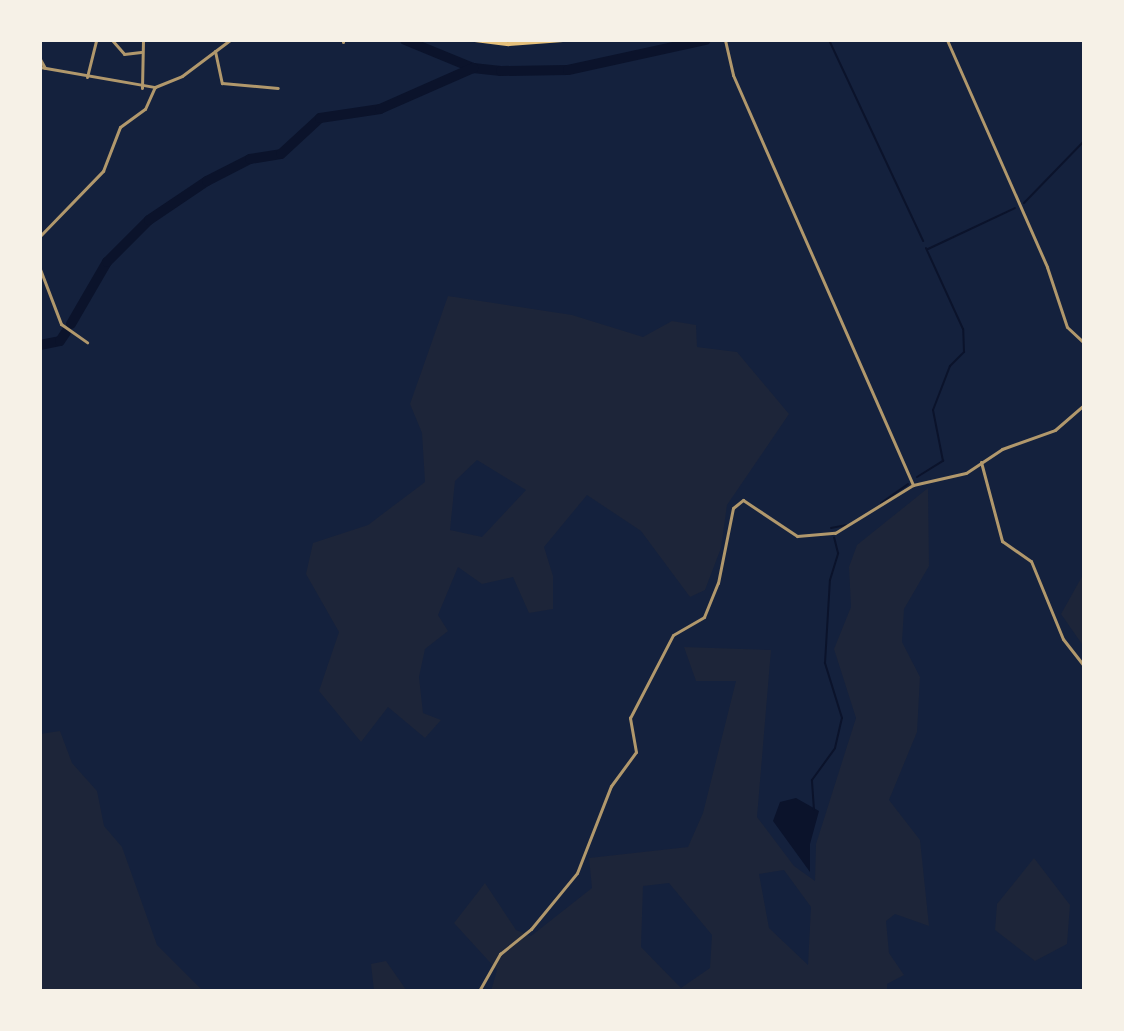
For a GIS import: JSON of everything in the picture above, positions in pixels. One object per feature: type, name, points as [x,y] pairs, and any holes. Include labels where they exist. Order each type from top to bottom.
[{"type":"main road","points":[[475,40],[509,44],[563,40]]},
{"type":"street","points":[[87,77],[96,40]]},
{"type":"street","points":[[112,40],[124,54],[142,52]]},
{"type":"street","points":[[142,88],[143,40]]},
{"type":"street","points":[[40,59],[43,68],[142,88],[155,87],[182,76],[230,40]]},
{"type":"street","points":[[725,40],[758,133],[913,485]]},
{"type":"street","points":[[947,40],[1047,267],[1067,327],[1084,343]]},
{"type":"street","points":[[215,51],[222,83],[278,88]]},
{"type":"street","points":[[40,236],[103,171],[120,127],[145,109],[155,87]]},
{"type":"street","points":[[40,269],[61,324],[87,342]]},
{"type":"street","points":[[479,991],[500,954],[531,929],[577,873],[611,786],[636,752],[630,718],[673,635],[704,617],[718,583],[733,508],[743,500],[797,536],[835,533],[913,485],[966,473],[981,462],[1055,430],[1084,405]]},
{"type":"street","points":[[981,462],[1002,541],[1031,561],[1063,639],[1084,666]]},
{"type":"shaded area","points":[[448,296],[572,315],[643,337],[672,321],[696,325],[697,347],[737,352],[789,414],[727,505],[721,548],[705,590],[690,597],[641,531],[587,495],[544,547],[553,576],[553,609],[529,613],[513,577],[482,584],[458,567],[438,615],[448,631],[425,649],[419,677],[423,713],[441,720],[425,738],[388,707],[361,742],[319,691],[339,632],[306,574],[313,543],[368,525],[425,482],[422,433],[410,404]],"holes":[[[477,460],[526,490],[482,537],[450,530],[455,481]]]},
{"type":"shaded area","points":[[928,488],[929,566],[904,609],[902,642],[920,677],[917,732],[889,800],[920,840],[929,926],[895,914],[886,921],[889,953],[904,975],[887,984],[887,991],[491,991],[497,970],[454,923],[485,883],[516,930],[531,936],[592,888],[589,858],[688,847],[703,813],[736,681],[696,681],[684,647],[771,650],[757,817],[794,866],[815,881],[816,844],[856,718],[834,649],[851,607],[849,567],[857,545]],"holes":[[[784,870],[811,907],[808,965],[769,928],[759,874]],[[669,883],[712,935],[710,968],[681,988],[641,947],[643,886]]]},
{"type":"shaded area","points":[[1084,573],[1084,647],[1061,614]]},
{"type":"shaded area","points":[[60,731],[72,763],[97,791],[104,826],[122,847],[157,945],[203,991],[40,991],[40,734]]},
{"type":"shaded area","points":[[796,798],[819,811],[810,844],[810,872],[773,821],[780,802]]},
{"type":"shaded area","points":[[1034,858],[1070,905],[1067,944],[1035,961],[995,930],[997,904]]},
{"type":"shaded area","points":[[386,961],[407,991],[374,991],[371,964]]},
{"type":"waterway","points":[[405,40],[473,68],[501,71],[568,70],[706,40]]},
{"type":"waterway","points":[[829,40],[923,241]]},
{"type":"waterway","points":[[71,324],[107,262],[149,220],[207,181],[250,159],[281,154],[320,118],[380,109],[473,68]]},
{"type":"waterway","points":[[1024,203],[1084,141]]},
{"type":"waterway","points":[[928,249],[1015,208]]},
{"type":"waterway","points":[[917,477],[943,461],[933,410],[950,366],[964,352],[963,329],[926,248]]},
{"type":"waterway","points":[[40,345],[60,341],[66,332]]},
{"type":"waterway","points":[[881,503],[908,484]]},
{"type":"waterway","points":[[831,528],[846,525]]},
{"type":"waterway","points":[[814,810],[812,780],[835,748],[842,718],[825,663],[830,580],[838,553],[834,537]]}]
